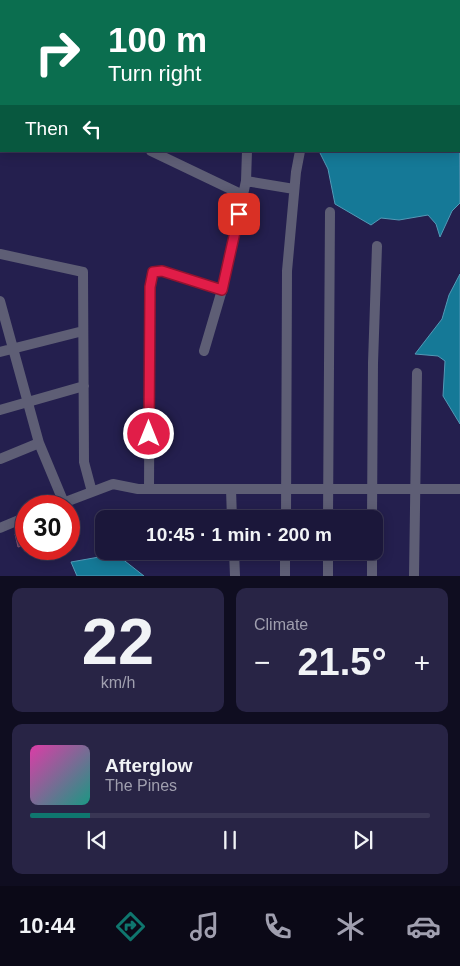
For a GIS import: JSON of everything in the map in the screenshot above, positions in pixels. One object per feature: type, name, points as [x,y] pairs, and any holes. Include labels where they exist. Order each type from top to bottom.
[{"type":"street","points":[[153,152],[243,195]]},
{"type":"street","points":[[204,351],[222,290],[243,195],[246,181],[247,152]]},
{"type":"street","points":[[286,510],[287,271],[294,189],[300,152]]},
{"type":"street","points":[[246,181],[294,189]]},
{"type":"street","points":[[328,510],[330,212]]},
{"type":"street","points":[[372,510],[373,363],[377,246]]},
{"type":"street","points":[[0,254],[83,272],[84,462],[92,492]]},
{"type":"street","points":[[148,490],[150,287],[153,272],[162,271],[222,290]]},
{"type":"street","points":[[0,302],[27,402],[56,495]]},
{"type":"street","points":[[0,352],[83,331]]},
{"type":"street","points":[[414,576],[417,373]]},
{"type":"street","points":[[0,410],[84,386]]},
{"type":"street","points":[[0,459],[39,443]]},
{"type":"street","points":[[80,496],[113,484],[148,490],[460,489]]},
{"type":"street","points":[[231,489],[232,510]]},
{"type":"street","points":[[0,528],[15,522]]},
{"type":"street","points":[[234,560],[235,576]]},
{"type":"street","points":[[285,576],[286,560]]},
{"type":"street","points":[[328,560],[328,576]]},
{"type":"street","points":[[372,560],[372,576]]},
{"type":"water","points":[[320,152],[460,152],[460,203],[452,211],[440,237],[436,224],[428,215],[399,220],[381,218],[371,225],[335,204],[328,169]]},
{"type":"water","points":[[460,274],[460,424],[443,396],[445,361],[438,356],[415,354],[442,319],[449,295]]},
{"type":"water","points":[[95,558],[95,560],[124,560],[144,576],[77,576],[71,562]]},
{"type":"route","points":[[149,434],[150,287],[153,272],[162,271],[222,290],[239,214]]}]
